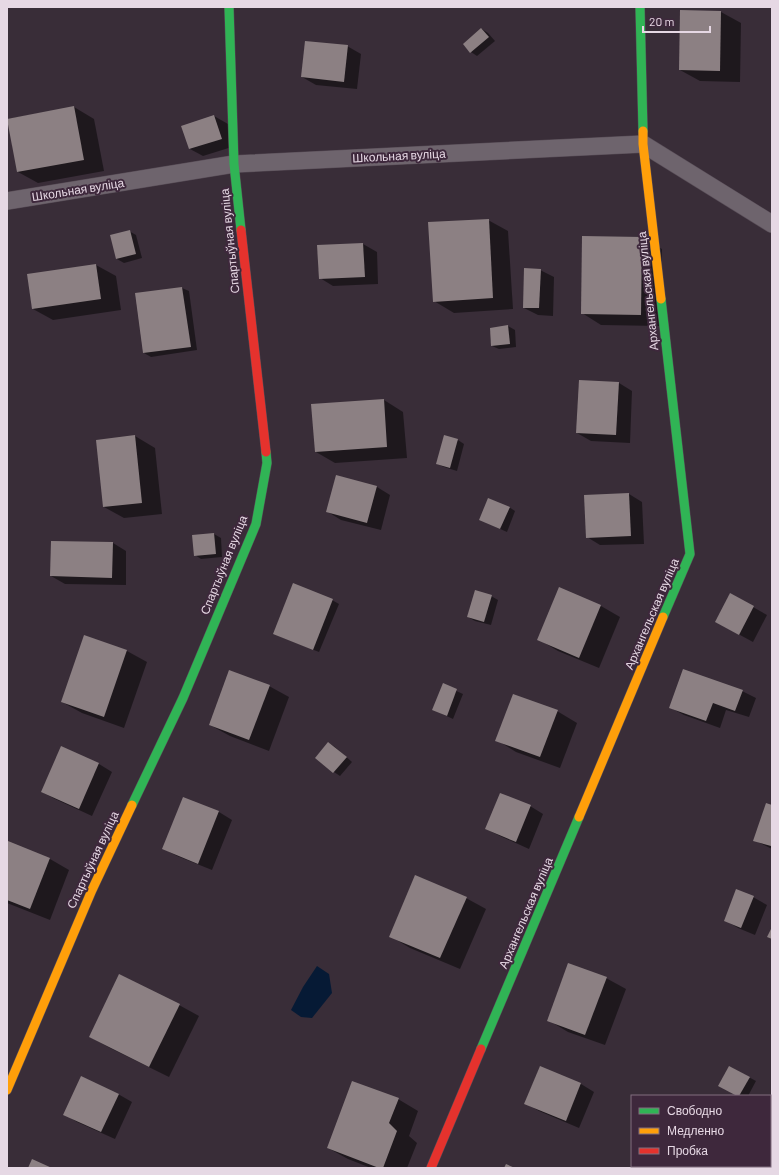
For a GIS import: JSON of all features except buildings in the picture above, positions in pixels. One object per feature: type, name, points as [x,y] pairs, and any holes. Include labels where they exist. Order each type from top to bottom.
[{"type":"street","name":"Спартыўная вуліца","points":[[7,1090],[92,890],[183,698],[256,524],[267,463],[234,164],[229,7]]},
{"type":"street","name":"Архангельская вуліца","points":[[431,1168],[690,554],[643,144],[640,7]]},
{"type":"street","name":"Школьная вуліца","points":[[7,201],[234,164],[643,144]]},
{"type":"street","points":[[643,144],[772,224]]},
{"type":"water","points":[[317,966],[329,974],[332,993],[312,1018],[301,1017],[291,1010],[303,987]]},
{"type":"traffic: fast","points":[[229,7],[234,164],[241,230]]},
{"type":"traffic: fast","points":[[640,7],[643,131]]},
{"type":"traffic: fast","points":[[661,299],[690,554],[663,617]]},
{"type":"traffic: fast","points":[[132,805],[183,698],[256,524],[267,463],[266,452]]},
{"type":"traffic: fast","points":[[481,1049],[579,817]]},
{"type":"traffic: slow","points":[[643,131],[643,144],[661,299]]},
{"type":"traffic: slow","points":[[579,817],[663,617]]},
{"type":"traffic: slow","points":[[7,1090],[92,890],[132,805]]},
{"type":"traffic: jam","points":[[241,230],[266,452]]},
{"type":"traffic: jam","points":[[431,1168],[481,1049]]}]
